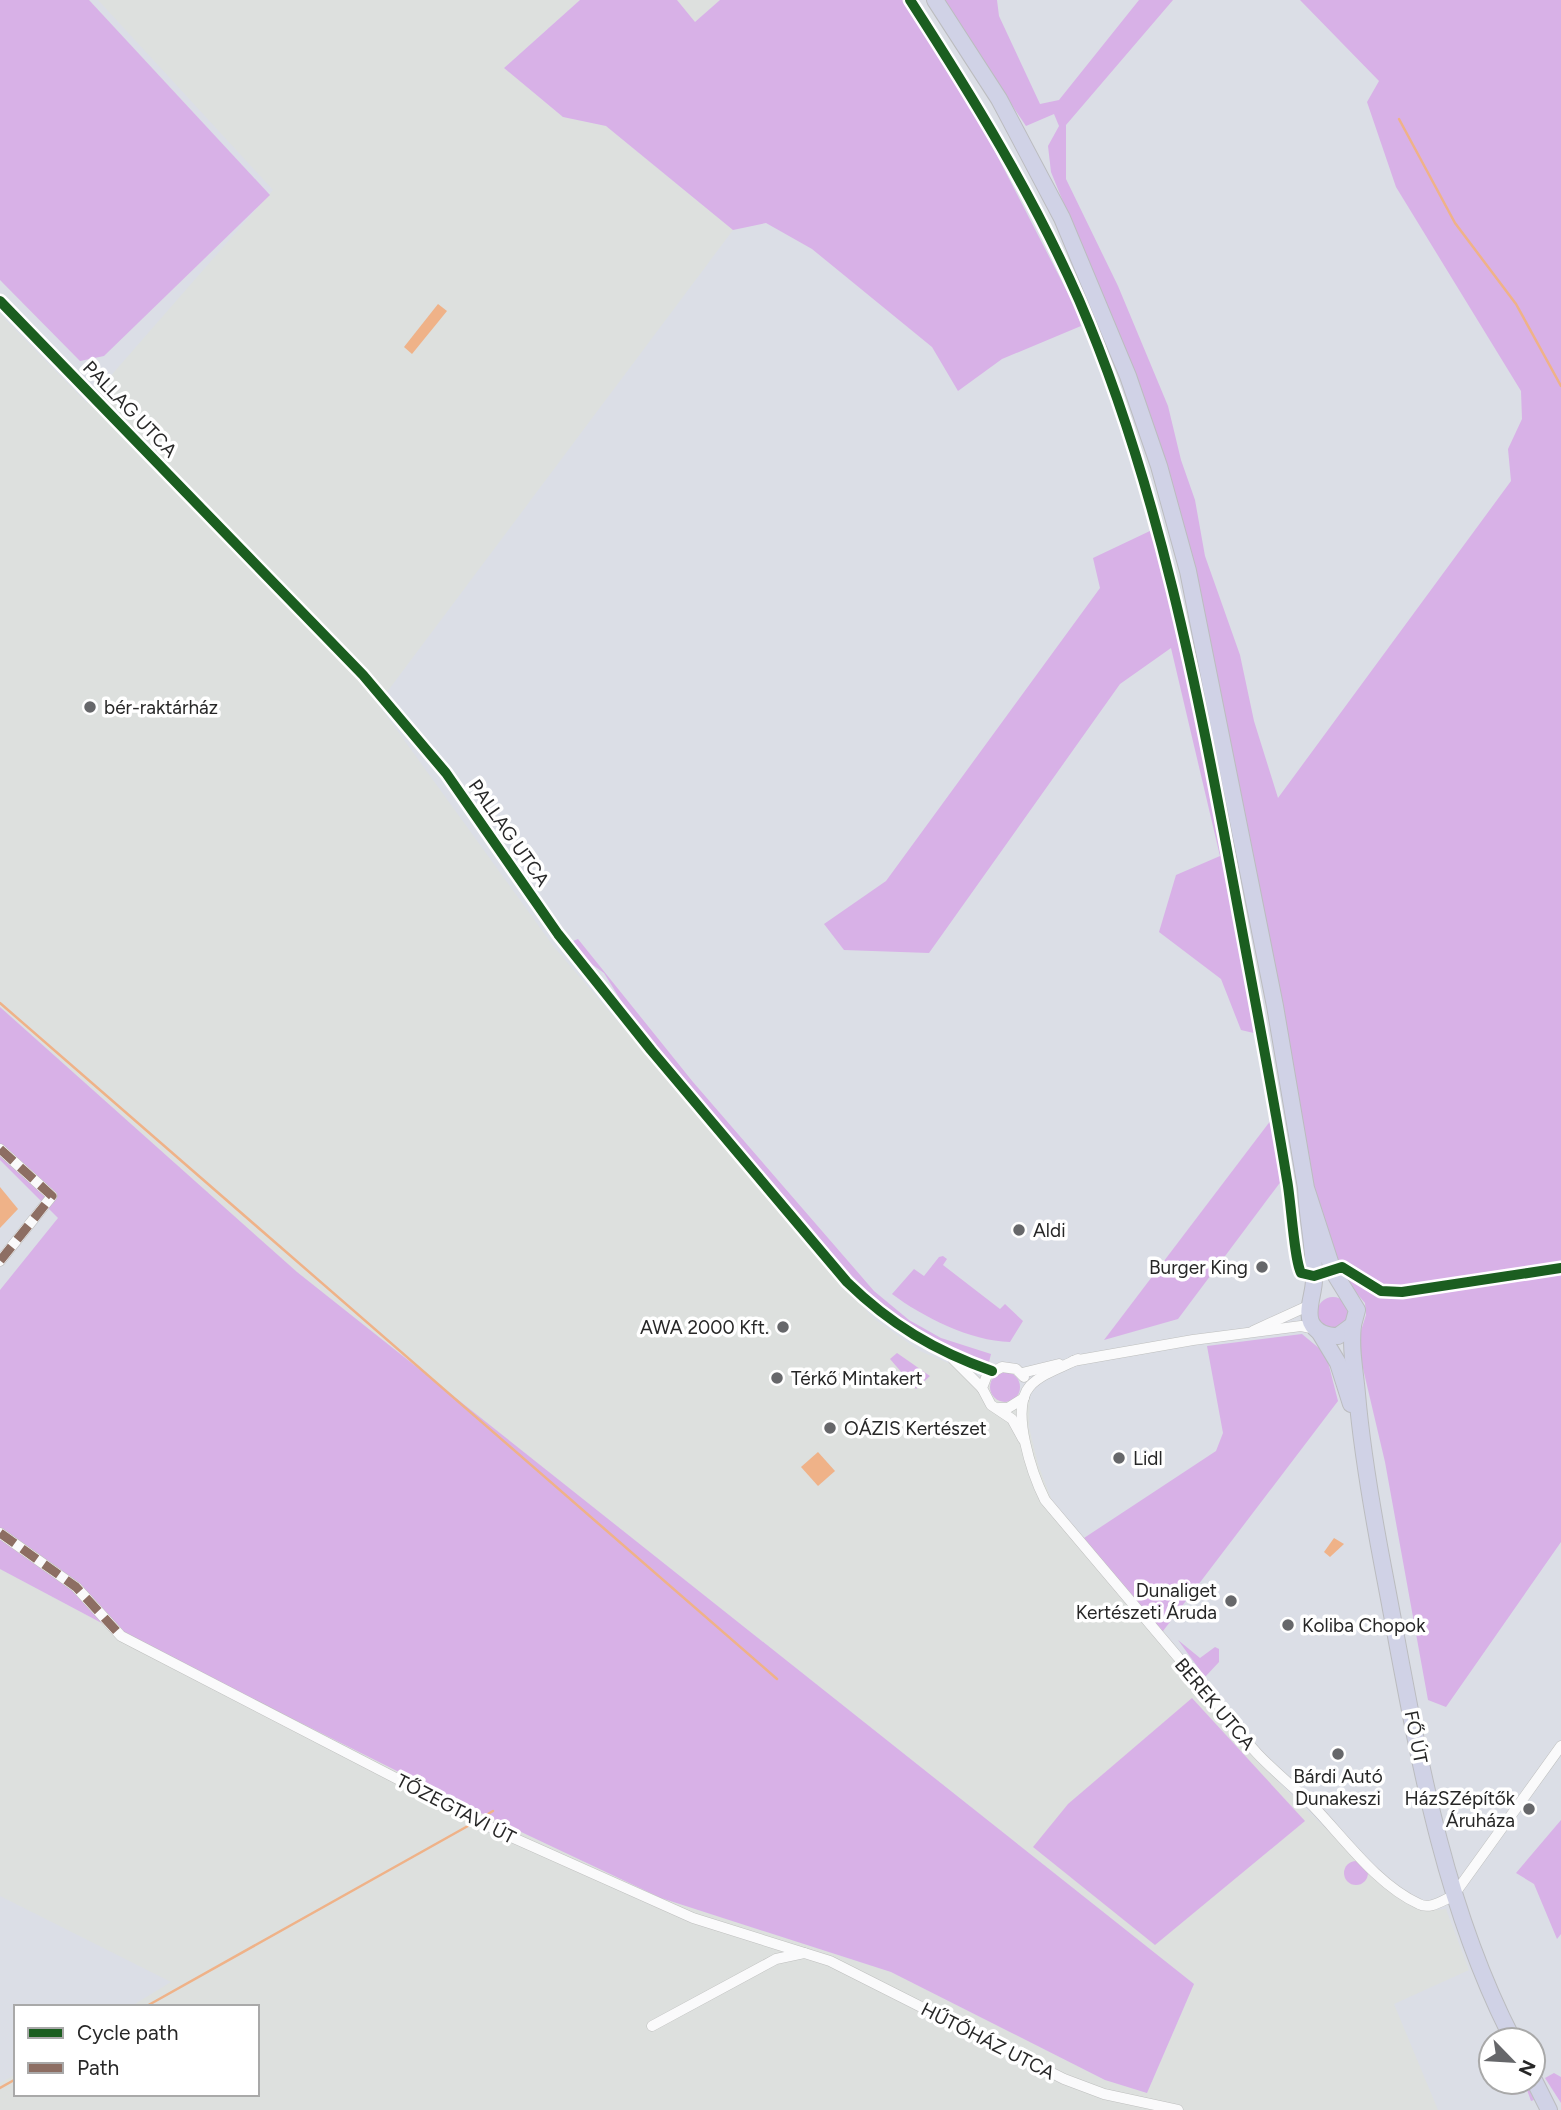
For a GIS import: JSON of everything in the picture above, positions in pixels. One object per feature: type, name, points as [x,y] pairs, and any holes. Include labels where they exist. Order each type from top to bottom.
[{"type":"main road","points":[[935,0],[999,99],[1062,218],[1128,376],[1159,466],[1188,571],[1275,1006],[1306,1188],[1314,1268],[1311,1322],[1318,1331],[1338,1336],[1353,1325],[1357,1310],[1333,1271],[1306,1188]]},
{"type":"main road","points":[[1312,1301],[1327,1289],[1335,1288],[1350,1295]]},
{"type":"main road","name":"FŐ ÚT","points":[[1353,1325],[1351,1344],[1359,1423],[1420,1760],[1454,1896],[1507,2026]]},
{"type":"main road","name":"FŐ ÚT","points":[[1318,1331],[1338,1363],[1359,1423]]},
{"type":"street","name":"PALLAG UTCA","points":[[0,301],[363,674],[446,773],[558,934],[651,1050],[848,1282],[876,1310],[906,1332],[947,1353],[992,1370]]},
{"type":"street","points":[[0,1149],[52,1196],[0,1261]]},
{"type":"street","points":[[1249,1332],[1312,1301]]},
{"type":"street","points":[[1078,1359],[1028,1387],[1024,1398],[1008,1408],[999,1408],[985,1399],[982,1388],[992,1370],[1009,1367],[1022,1373],[1078,1359],[1249,1332],[1301,1326],[1318,1331]]},
{"type":"street","name":"PALLAG UTCA","points":[[947,1353],[982,1388]]},
{"type":"street","points":[[1022,1373],[1028,1387]]},
{"type":"street","name":"BEREK UTCA","points":[[1024,1398],[1022,1412],[1026,1445],[1033,1477],[1045,1500],[1232,1721],[1249,1748],[1311,1804],[1383,1879],[1418,1904],[1428,1907],[1454,1896]]},
{"type":"street","name":"BEREK UTCA","points":[[999,1408],[1012,1419],[1026,1445]]},
{"type":"street","name":"TŐZEGTAVI ÚT","points":[[0,1533],[76,1587],[121,1636],[498,1831],[693,1918],[805,1953]]},
{"type":"street","points":[[1454,1896],[1561,1746]]},
{"type":"street","points":[[652,2026],[776,1959],[805,1953]]},
{"type":"street","name":"HŰTŐHÁZ UTCA","points":[[805,1953],[830,1961],[1064,2079],[1104,2094],[1178,2110]]},
{"type":"shaded area","points":[[0,0],[89,0],[270,195],[104,356],[80,361],[0,280]]},
{"type":"shaded area","points":[[98,0],[580,0],[504,68],[563,117],[606,126],[733,230],[378,704],[554,947],[873,1318],[920,1351],[1030,1398],[1029,1427],[1038,1464],[1052,1501],[1257,1761],[1382,1884],[1422,1911],[1446,1909],[1469,1970],[1394,2004],[1438,2110],[0,2110],[0,2083],[14,2075],[14,2096],[259,2096],[259,2005],[133,2005],[171,1982],[0,1896],[0,1569],[111,1628],[483,1814],[661,1898],[891,1972],[1105,2080],[1147,2093],[1194,1984],[297,1272],[0,1007],[0,314],[87,403],[273,190]]},
{"type":"shaded area","points":[[580,0],[677,0],[695,22],[720,0],[904,0],[966,95],[1076,309],[1081,326],[1002,359],[958,391],[932,347],[812,249],[766,223],[733,230],[606,126],[563,117],[504,68]]},
{"type":"shaded area","points":[[677,0],[720,0],[695,22]]},
{"type":"shaded area","points":[[941,0],[997,0],[999,16],[1040,104],[1059,100],[1139,0],[1173,0],[1066,125],[1066,179],[1118,286],[1168,406],[1181,460],[1195,500],[1205,556],[1240,655],[1254,721],[1278,798],[1511,481],[1508,449],[1522,419],[1521,391],[1396,187],[1367,102],[1379,81],[1300,0],[1561,0],[1561,1542],[1446,1707],[1428,1700],[1385,1462],[1357,1343],[1366,1315],[1365,1303],[1339,1273],[1317,1201],[1243,810],[1134,377],[1051,172],[1048,146],[1059,126],[1054,114],[1026,126]]},
{"type":"shaded area","points":[[438,304],[447,311],[412,354],[404,347]]},
{"type":"shaded area","points":[[1152,530],[1216,802],[1258,1034],[1241,1030],[1221,979],[1159,932],[1176,875],[1220,856],[1171,648],[1120,684],[929,953],[844,950],[824,924],[886,881],[1100,588],[1093,558]]},
{"type":"shaded area","points":[[578,939],[693,1082],[874,1291],[909,1320],[941,1338],[991,1354],[989,1362],[975,1360],[917,1332],[873,1298],[832,1255],[631,1017],[604,973],[583,958],[573,941]]},
{"type":"shaded area","points":[[0,1007],[297,1272],[1194,1984],[1147,2093],[1105,2080],[891,1972],[661,1898],[483,1814],[111,1628],[0,1569],[0,1290],[58,1218],[0,1160]]},
{"type":"shaded area","points":[[1271,1120],[1282,1180],[1178,1319],[1104,1340]]},
{"type":"shaded area","points":[[0,1187],[18,1209],[0,1228]]},
{"type":"shaded area","points":[[939,1257],[947,1259],[943,1265],[1000,1309],[1005,1304],[1023,1321],[1010,1342],[979,1337],[948,1326],[892,1294],[914,1269],[924,1276]]},
{"type":"shaded area","points":[[1333,1297],[1344,1302],[1349,1313],[1344,1324],[1333,1329],[1322,1324],[1317,1313],[1322,1302]]},
{"type":"shaded area","points":[[1302,1334],[1326,1354],[1338,1401],[1160,1635],[1084,1538],[1216,1451],[1223,1433],[1207,1346]]},
{"type":"shaded area","points":[[897,1353],[930,1376],[916,1389],[890,1359]]},
{"type":"shaded area","points":[[1005,1372],[1016,1376],[1020,1387],[1016,1398],[1005,1402],[994,1398],[990,1387],[994,1376]]},
{"type":"shaded area","points":[[818,1452],[835,1471],[818,1486],[801,1467]]},
{"type":"shaded area","points":[[1334,1538],[1344,1544],[1330,1557],[1324,1552]]},
{"type":"shaded area","points":[[1178,1640],[1200,1658],[1215,1647],[1219,1649],[1219,1662],[1205,1677]]},
{"type":"shaded area","points":[[1192,1698],[1305,1821],[1155,1945],[1033,1847],[1068,1804]]},
{"type":"shaded area","points":[[1561,1820],[1561,1934],[1557,1939],[1534,1884],[1516,1873]]},
{"type":"shaded area","points":[[1356,1861],[1365,1864],[1368,1873],[1365,1882],[1356,1885],[1347,1882],[1344,1873],[1347,1864]]},
{"type":"shaded area","points":[[1554,2073],[1561,2077],[1561,2103],[1547,2081],[1547,2077]]},
{"type":"waterway","points":[[1399,119],[1455,223],[1516,304],[1561,386]]},
{"type":"waterway","points":[[0,1003],[777,1679]]},
{"type":"waterway","points":[[481,1818],[493,1811]]},
{"type":"waterway","points":[[149,2005],[475,1822]]},
{"type":"waterway","points":[[0,2088],[14,2080]]},
{"type":"marked path","points":[[0,1149],[52,1196],[0,1261]]},
{"type":"marked path","points":[[0,1533],[76,1587],[121,1636]]},
{"type":"cycle path","points":[[910,0],[979,109],[1042,222],[1079,300],[1107,370],[1131,442],[1173,589],[1206,739],[1274,1107],[1301,1273],[1314,1276],[1342,1267],[1381,1291],[1402,1292],[1561,1268]]},
{"type":"cycle path","points":[[0,301],[363,675],[446,773],[558,934],[651,1050],[847,1282],[880,1311],[914,1335],[951,1355],[992,1371]]},
{"type":"place","name":"bér-raktárház","points":[[90,707]]},
{"type":"place","name":"Aldi","points":[[1019,1230]]},
{"type":"place","name":"Burger King","points":[[1262,1267]]},
{"type":"place","name":"AWA 2000 Kft.","points":[[783,1327]]},
{"type":"place","name":"Térkő Mintakert","points":[[777,1378]]},
{"type":"place","name":"OÁZIS Kertészet","points":[[830,1428]]},
{"type":"place","name":"Lidl","points":[[1119,1458]]},
{"type":"place","name":"Dunaliget Kertészeti Áruda","points":[[1231,1601]]},
{"type":"place","name":"Koliba Chopok","points":[[1288,1625]]},
{"type":"place","name":"Bárdi Autó Dunakeszi","points":[[1338,1754]]},
{"type":"place","name":"HázSZépítők Áruháza","points":[[1529,1809]]}]
